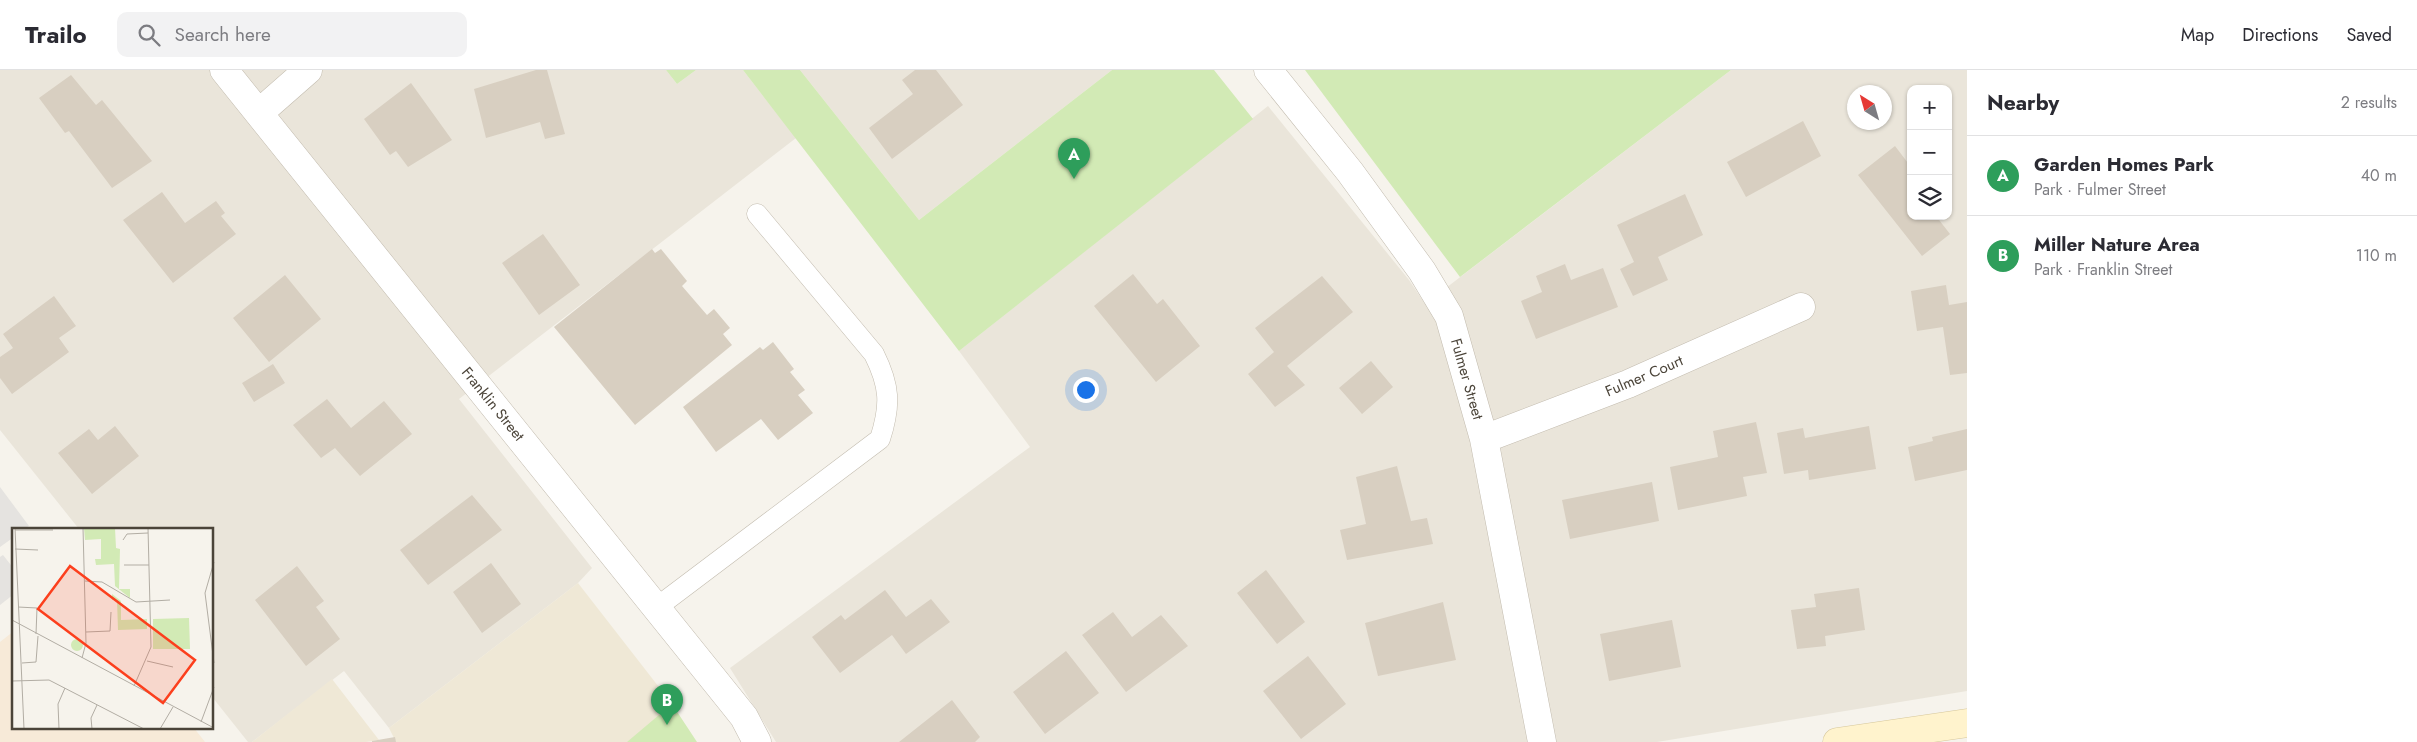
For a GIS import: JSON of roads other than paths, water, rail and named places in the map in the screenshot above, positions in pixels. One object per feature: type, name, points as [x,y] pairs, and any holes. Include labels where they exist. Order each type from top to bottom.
[{"type":"main road","points":[[1837,742],[1967,723]]},
{"type":"street","name":"Franklin Street","points":[[224,70],[744,717],[757,742]]},
{"type":"street","points":[[259,113],[308,70]]},
{"type":"street","name":"Fulmer Street","points":[[1268,70],[1350,172],[1422,271],[1448,316],[1484,439],[1542,742]]},
{"type":"street","name":"Fulmer Court","points":[[1484,439],[1628,384],[1801,307]]},
{"type":"lane","points":[[656,608],[880,439],[886,420],[888,393],[884,375],[874,354],[757,214]]},
{"type":"place","name":"Garden Homes Park","points":[[1074,179]]},
{"type":"place","name":"Miller Nature Area","points":[[667,725]]}]
